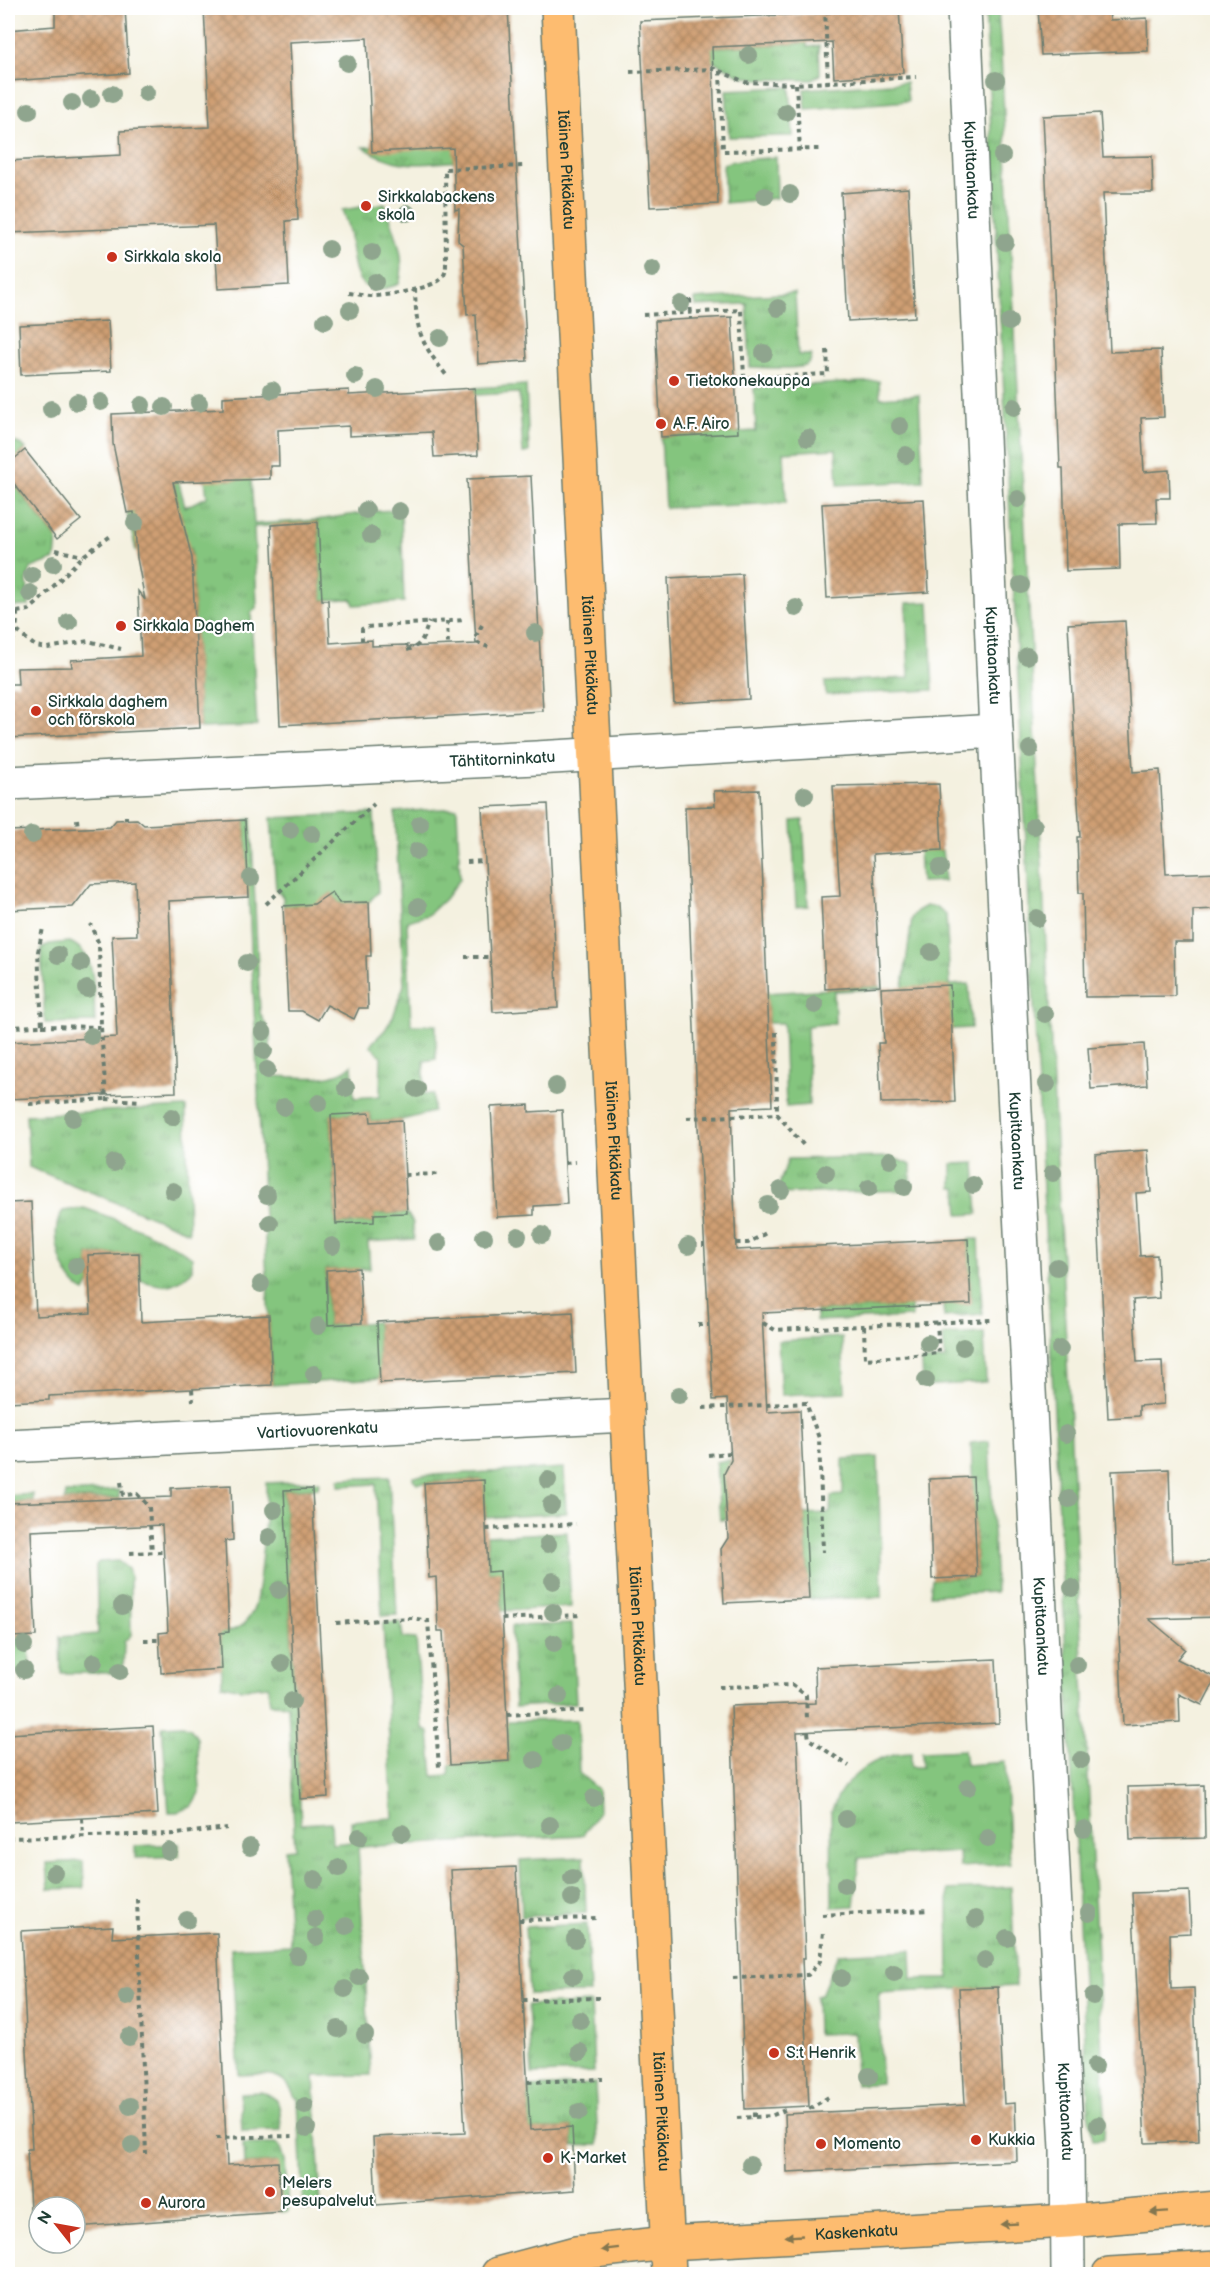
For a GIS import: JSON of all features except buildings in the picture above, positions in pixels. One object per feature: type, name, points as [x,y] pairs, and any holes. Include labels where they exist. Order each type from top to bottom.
[{"type":"main road","name":"Itäinen Pitkäkatu","points":[[558,8],[669,2259]]},
{"type":"main road","name":"Kaskenkatu","points":[[498,2274],[576,2253],[669,2259],[1218,2208]]},
{"type":"main road","points":[[1109,2274],[1218,2268]]},
{"type":"street","name":"Kupittaankatu","points":[[964,8],[996,731],[1064,2097],[1068,2274]]},
{"type":"street","name":"Tähtitorninkatu","points":[[8,783],[595,755],[996,731]]},
{"type":"street","name":"Vartiovuorenkatu","points":[[8,1446],[627,1415]]},
{"type":"path","points":[[825,8],[828,83]]},
{"type":"path","points":[[630,72],[716,69],[745,82],[796,84],[916,77]]},
{"type":"path","points":[[720,70],[723,151],[819,149]]},
{"type":"path","points":[[796,84],[800,150]]},
{"type":"path","points":[[350,293],[371,296],[390,295],[435,284],[446,271],[445,169],[525,166]]},
{"type":"path","points":[[415,288],[416,318],[424,347],[447,376]]},
{"type":"path","points":[[690,299],[691,319]]},
{"type":"path","points":[[643,315],[741,310],[744,378],[828,374],[827,347]]},
{"type":"path","points":[[8,612],[18,612],[23,608],[29,610],[83,556],[112,535]]},
{"type":"path","points":[[56,550],[83,556]]},
{"type":"path","points":[[8,648],[14,641],[17,631],[18,612]]},
{"type":"path","points":[[362,641],[362,629],[366,627],[465,620]]},
{"type":"path","points":[[447,621],[448,645]]},
{"type":"path","points":[[407,650],[415,648],[422,641],[429,622]]},
{"type":"path","points":[[482,625],[476,636],[478,643],[488,647]]},
{"type":"path","points":[[17,631],[35,646],[47,648],[88,641],[122,649]]},
{"type":"path","points":[[266,904],[374,804]]},
{"type":"path","points":[[77,819],[78,828]]},
{"type":"path","points":[[467,862],[485,861]]},
{"type":"path","points":[[90,924],[99,944],[100,1027],[106,1099]]},
{"type":"path","points":[[42,1026],[38,952],[43,928]]},
{"type":"path","points":[[465,957],[489,957]]},
{"type":"path","points":[[8,1027],[100,1027]]},
{"type":"path","points":[[776,1032],[777,1114],[805,1147]]},
{"type":"path","points":[[29,1104],[106,1099],[141,1101]]},
{"type":"path","points":[[687,1118],[777,1114]]},
{"type":"path","points":[[565,1163],[574,1162]]},
{"type":"path","points":[[405,1175],[441,1174]]},
{"type":"path","points":[[736,1243],[748,1243],[768,1232]]},
{"type":"path","points":[[693,1245],[705,1245]]},
{"type":"path","points":[[763,1323],[775,1330],[993,1320]]},
{"type":"path","points":[[864,1326],[865,1359],[939,1353],[937,1322]]},
{"type":"path","points":[[698,1325],[709,1325]]},
{"type":"path","points":[[192,1389],[193,1401]]},
{"type":"path","points":[[703,1408],[806,1403],[819,1438],[823,1552]]},
{"type":"path","points":[[708,1455],[730,1453]]},
{"type":"path","points":[[121,1482],[123,1494],[137,1494],[149,1507],[152,1553]]},
{"type":"path","points":[[486,1529],[576,1524]]},
{"type":"path","points":[[130,1554],[164,1552]]},
{"type":"path","points":[[502,1619],[581,1616]]},
{"type":"path","points":[[336,1623],[412,1618],[428,1621],[439,1767]]},
{"type":"path","points":[[144,1640],[159,1640]]},
{"type":"path","points":[[719,1687],[792,1685],[806,1695],[807,1719]]},
{"type":"path","points":[[507,1715],[586,1711]]},
{"type":"path","points":[[808,1731],[809,1739],[849,1766]]},
{"type":"path","points":[[82,1818],[83,1836]]},
{"type":"path","points":[[8,1838],[176,1834],[227,1828]]},
{"type":"path","points":[[137,1899],[146,2154]]},
{"type":"path","points":[[822,1915],[929,1910]]},
{"type":"path","points":[[519,1920],[596,1918]]},
{"type":"path","points":[[733,1978],[808,1975],[820,1961],[823,1932]]},
{"type":"path","points":[[523,2000],[599,1998]]},
{"type":"path","points":[[528,2082],[603,2079]]},
{"type":"path","points":[[809,2109],[832,2096]]},
{"type":"path","points":[[754,2108],[754,2117]]},
{"type":"path","points":[[737,2118],[771,2116],[785,2110]]},
{"type":"path","points":[[216,2138],[293,2136]]},
{"type":"green space","points":[[985,8],[998,8],[1001,54],[1105,2114],[1104,2139],[1093,2140],[1089,2118],[1081,1962]]},
{"type":"green space","points":[[807,43],[807,47],[819,46],[820,75],[812,80],[758,79],[741,76],[715,62],[643,64],[670,49]]},
{"type":"green space","points":[[906,82],[908,101],[806,109],[804,89]]},
{"type":"green space","points":[[790,87],[793,136],[729,137],[726,90]]},
{"type":"green space","points":[[363,147],[465,147],[462,161],[411,164],[388,160]]},
{"type":"green space","points":[[776,157],[777,198],[725,203],[723,164]]},
{"type":"green space","points":[[385,203],[401,254],[401,274],[399,284],[384,289],[373,289],[365,286],[356,272],[349,230],[342,210]]},
{"type":"green space","points":[[795,293],[798,355],[811,355],[811,358],[804,366],[789,368],[750,367],[747,304],[696,306],[695,299]]},
{"type":"green space","points":[[879,381],[880,398],[919,395],[923,481],[838,485],[836,449],[784,452],[786,503],[665,508],[661,437],[756,431],[754,388]]},
{"type":"green space","points":[[526,385],[529,452],[523,453],[519,393],[475,395],[475,388]]},
{"type":"green space","points":[[8,440],[26,449],[8,464]]},
{"type":"green space","points":[[226,469],[227,480],[251,479],[254,524],[317,520],[375,511],[401,510],[404,602],[354,605],[352,599],[322,600],[318,522],[254,527],[257,608],[251,613],[257,726],[200,728],[191,549],[136,551],[127,513],[158,509],[180,514],[173,477],[176,471],[185,507],[207,497],[204,470]]},
{"type":"green space","points":[[8,476],[57,539],[55,559],[31,568],[27,581],[29,606],[8,607]]},
{"type":"green space","points":[[929,602],[933,690],[826,695],[825,682],[909,678],[906,603]]},
{"type":"green space","points":[[457,808],[460,879],[445,899],[428,915],[407,921],[411,1025],[436,1025],[436,1059],[424,1061],[424,1094],[433,1094],[433,1112],[402,1120],[371,1122],[370,1113],[331,1115],[336,1224],[374,1222],[374,1214],[407,1213],[413,1223],[414,1239],[368,1242],[370,1269],[326,1270],[328,1325],[377,1322],[380,1378],[272,1385],[245,820],[251,819],[260,1013],[270,1033],[270,1076],[324,1077],[335,1075],[352,1065],[354,1098],[380,1096],[381,1056],[370,1045],[385,1030],[393,1017],[404,985],[395,812]]},
{"type":"green space","points":[[374,813],[378,892],[369,902],[283,906],[283,897],[276,890],[271,818]]},
{"type":"green space","points":[[803,820],[808,906],[796,907],[792,821]]},
{"type":"green space","points":[[919,850],[942,850],[945,881],[921,882]]},
{"type":"green space","points":[[926,906],[935,907],[946,915],[950,985],[969,984],[971,1028],[951,1029],[903,987],[912,917]]},
{"type":"green space","points":[[70,942],[86,956],[90,966],[94,988],[95,1022],[45,1023],[41,949],[49,944]]},
{"type":"green space","points":[[880,986],[881,989],[834,991],[835,1023],[807,1026],[809,1105],[786,1107],[783,1023],[768,1023],[767,993]]},
{"type":"green space","points":[[186,1107],[189,1232],[29,1167],[26,1115]]},
{"type":"green space","points":[[891,1157],[911,1165],[911,1190],[776,1194],[788,1159]]},
{"type":"green space","points":[[975,1163],[978,1214],[959,1215],[957,1188],[952,1188],[952,1164]]},
{"type":"green space","points":[[84,1208],[140,1229],[179,1249],[192,1257],[192,1271],[173,1284],[162,1285],[140,1280],[139,1253],[88,1255],[90,1282],[85,1292],[70,1278],[64,1267],[59,1255],[56,1230],[63,1211]]},
{"type":"green space","points":[[968,1239],[979,1239],[982,1314],[944,1317],[943,1305],[971,1303]]},
{"type":"green space","points":[[911,1306],[912,1317],[816,1321],[816,1311]]},
{"type":"green space","points":[[984,1333],[986,1382],[923,1386],[922,1361],[945,1359],[943,1335]]},
{"type":"green space","points":[[842,1337],[845,1392],[781,1395],[778,1341]]},
{"type":"green space","points":[[989,1441],[996,1592],[930,1595],[932,1579],[977,1577],[971,1443]]},
{"type":"green space","points":[[878,1457],[882,1597],[809,1599],[805,1514],[830,1513],[831,1496],[843,1495],[843,1459]]},
{"type":"green space","points":[[731,1460],[724,1474],[726,1519],[720,1520],[716,1462]]},
{"type":"green space","points":[[564,1468],[566,1513],[486,1518],[483,1480],[417,1483],[413,1479],[413,1476]]},
{"type":"green space","points":[[389,1477],[397,1615],[382,1616],[376,1484],[339,1486],[339,1479]]},
{"type":"green space","points":[[319,1481],[318,1488],[284,1490],[301,1824],[331,1822],[332,1844],[352,1842],[351,1821],[393,1818],[383,1623],[401,1622],[403,1638],[416,1639],[423,1729],[429,1732],[433,1776],[449,1775],[450,1765],[509,1761],[507,1721],[577,1720],[579,1773],[598,1789],[599,1811],[583,1835],[358,1847],[371,2075],[314,2076],[321,2209],[303,2210],[298,2098],[295,2098],[286,2082],[280,2078],[265,2074],[239,2075],[231,1948],[290,1945],[285,1850],[295,1849],[288,1705],[270,1704],[268,1686],[240,1689],[222,1685],[220,1633],[244,1624],[255,1606],[266,1506],[266,1483]]},
{"type":"green space","points":[[119,1490],[119,1498],[65,1500],[66,1493]]},
{"type":"green space","points":[[33,1494],[33,1501],[8,1503],[8,1496]]},
{"type":"green space","points":[[567,1532],[571,1607],[502,1611],[500,1572],[488,1572],[487,1536]]},
{"type":"green space","points":[[118,1561],[128,1569],[130,1575],[131,1635],[124,1642],[123,1673],[61,1673],[60,1637],[98,1634],[96,1565],[99,1562]]},
{"type":"green space","points":[[8,1601],[9,1637],[29,1636],[30,1673],[8,1673]]},
{"type":"green space","points":[[572,1624],[576,1703],[515,1707],[511,1626]]},
{"type":"green space","points":[[183,1725],[190,1728],[197,1738],[200,1791],[191,1807],[169,1812],[162,1726]]},
{"type":"green space","points":[[964,1750],[966,1765],[1005,1762],[1010,1864],[960,1867],[959,1852],[859,1858],[854,1906],[832,1907],[831,1812],[852,1778],[873,1763],[897,1754],[911,1753],[911,1767],[922,1767],[922,1752]]},
{"type":"green space","points":[[179,1844],[179,1856],[135,1858],[135,1846]]},
{"type":"green space","points":[[584,1857],[586,1913],[522,1917],[520,1860]]},
{"type":"green space","points":[[83,1861],[84,1888],[49,1889],[47,1863]]},
{"type":"green space","points":[[1011,1887],[1016,1986],[879,1993],[881,2083],[856,2085],[854,2033],[817,2034],[816,1996],[821,1995],[838,1954],[911,1950],[912,1979],[949,1979],[948,1890]]},
{"type":"green space","points":[[587,1924],[590,1993],[529,1994],[525,1927]]},
{"type":"green space","points":[[591,2003],[594,2072],[532,2074],[528,2005]]},
{"type":"green space","points":[[595,2084],[598,2145],[573,2146],[572,2127],[530,2130],[528,2087]]},
{"type":"green space","points":[[260,2092],[273,2097],[279,2105],[281,2130],[242,2131],[240,2093]]},
{"type":"green space","points":[[243,2144],[275,2144],[281,2148],[285,2160],[288,2211],[281,2212],[277,2162],[244,2164]]},
{"type":"place","name":"Sirkkalabackens skola","points":[[366,206]]},
{"type":"place","name":"Sirkkala skola","points":[[112,257]]},
{"type":"place","name":"Tietokonekauppa","points":[[674,381]]},
{"type":"place","name":"A.F. Airo","points":[[661,424]]},
{"type":"place","name":"Sirkkala Daghem","points":[[121,626]]},
{"type":"place","name":"Sirkkala daghem och förskola","points":[[36,711]]},
{"type":"place","name":"S:t Henrik","points":[[774,2053]]},
{"type":"place","name":"Kukkia","points":[[976,2140]]},
{"type":"place","name":"Momento","points":[[821,2144]]},
{"type":"place","name":"K-Market","points":[[548,2158]]},
{"type":"place","name":"Melers pesupalvelut","points":[[270,2192]]},
{"type":"place","name":"Aurora","points":[[146,2203]]}]
